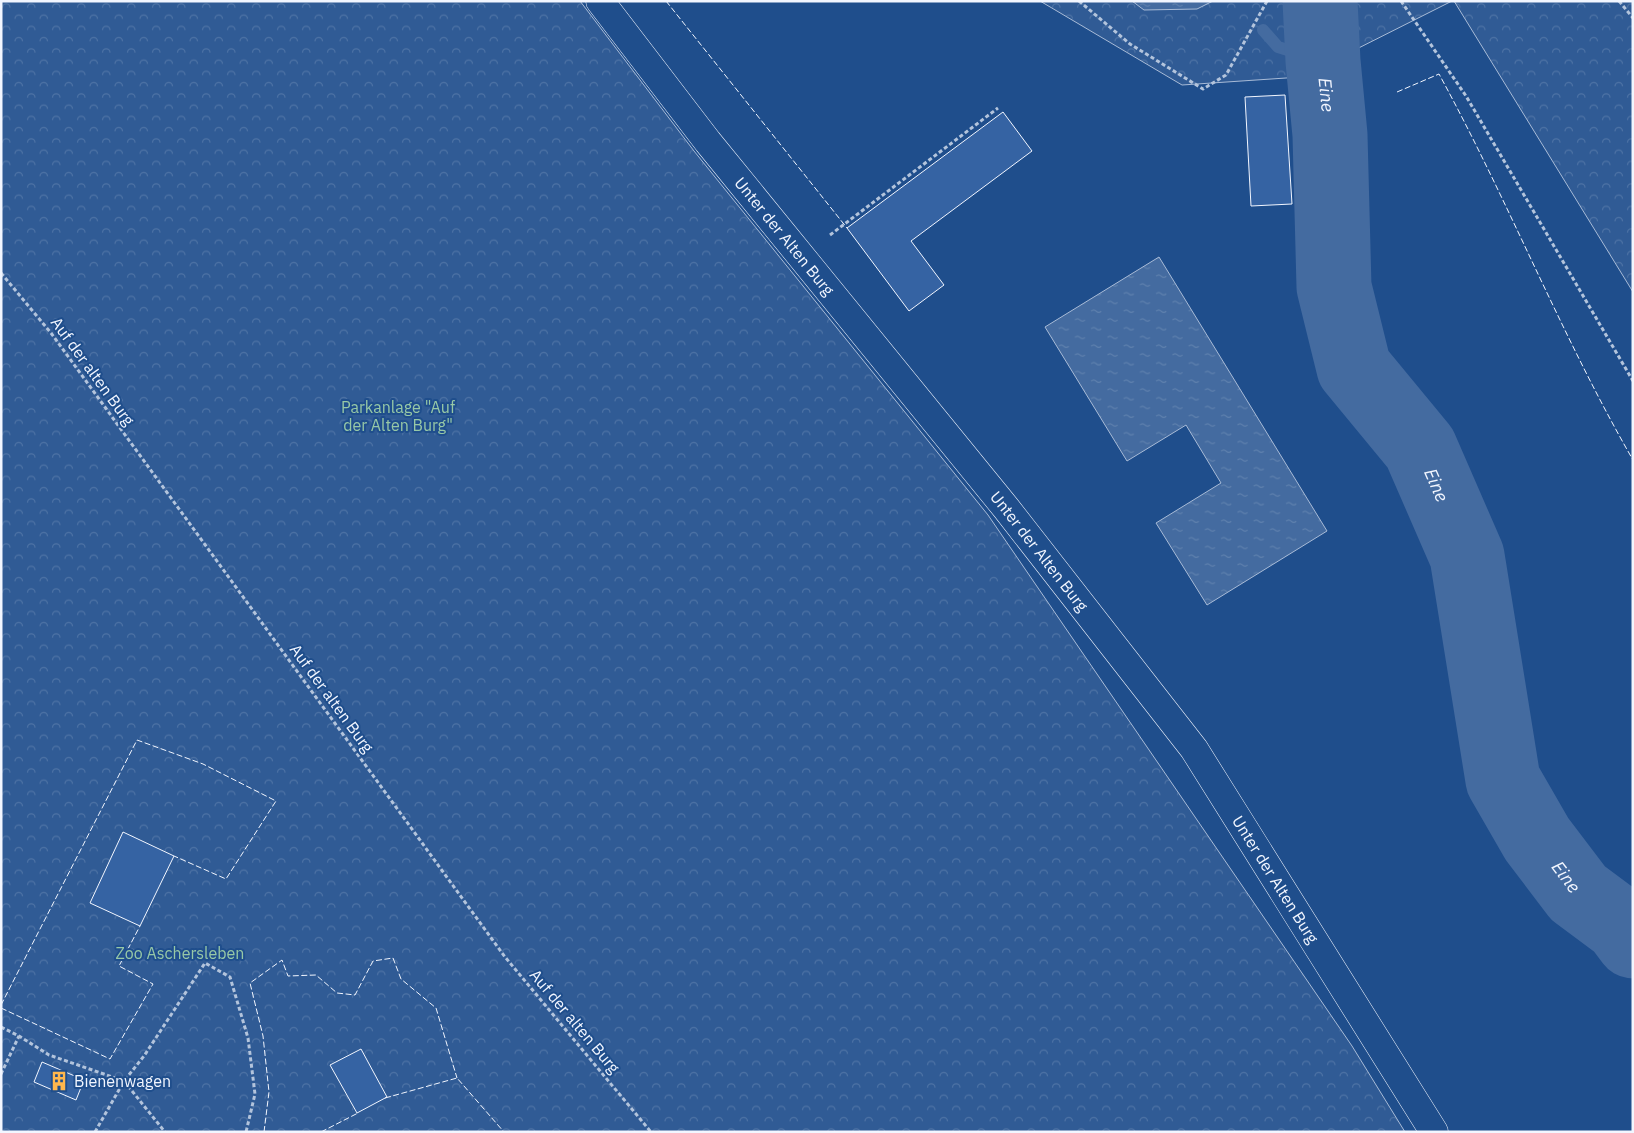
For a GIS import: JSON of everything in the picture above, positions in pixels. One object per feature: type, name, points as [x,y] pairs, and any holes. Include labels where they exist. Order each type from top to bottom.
[{"type":"street","name":"Unter der Alten Burg","points":[[600,1],[708,142],[1006,508],[1194,749],[1434,1132]]},
{"type":"path","points":[[1079,1],[1130,44],[1202,89],[1226,75],[1267,1]]},
{"type":"path","points":[[1401,1],[1466,96],[1633,382]]},
{"type":"path","points":[[1619,1],[1633,18]]},
{"type":"path","points":[[802,257],[998,108]]},
{"type":"path","name":"Auf der alten Burg","points":[[1,272],[50,333],[505,957],[651,1132]]},
{"type":"path","points":[[95,1132],[124,1081],[144,1056],[205,963],[230,977],[248,1038],[255,1094],[246,1132]]},
{"type":"path","points":[[1,1027],[50,1055],[124,1081],[165,1132]]},
{"type":"path","points":[[1,1074],[19,1036]]},
{"type":"green space","name":"Parkanlage \"Auf der Alten Burg\"","points":[[1,1],[580,1],[694,151],[988,515],[1352,1046],[1405,1132],[1,1132]]},
{"type":"green space","points":[[1040,1],[1452,1],[1301,77],[1182,85]]},
{"type":"green space","points":[[1454,1],[1633,1],[1633,292]]},
{"type":"water","points":[[1132,1],[1213,1],[1197,9],[1144,10]]},
{"type":"water","points":[[1159,257],[1327,531],[1207,605],[1156,523],[1221,483],[1186,425],[1127,461],[1045,327]]},
{"type":"building","points":[[1285,95],[1292,204],[1251,206],[1245,97]]},
{"type":"building","points":[[1003,112],[1032,151],[911,241],[944,285],[909,311],[847,228]]},
{"type":"building","points":[[123,832],[174,856],[140,926],[90,903]]},
{"type":"building","points":[[361,1049],[387,1097],[357,1113],[330,1065]]},
{"type":"building","name":"Bienenwagen","points":[[42,1062],[84,1080],[76,1100],[34,1082]]},
{"type":"waterway","name":"Eine","points":[[1320,1],[1330,135],[1334,287],[1354,368],[1420,448],[1467,556],[1503,780],[1537,839],[1578,893],[1621,925],[1633,941]]},
{"type":"waterway","points":[[1263,30],[1278,47],[1323,61]]},
{"type":"fence","points":[[666,1],[847,228]]},
{"type":"fence","points":[[1397,92],[1439,74],[1488,170],[1582,365],[1633,460]]},
{"type":"fence","points":[[1,1005],[137,740],[203,764],[276,801],[226,879],[174,856]]},
{"type":"fence","points":[[1,1008],[110,1059],[153,984],[119,966],[140,926]]},
{"type":"fence","points":[[264,1132],[269,1092],[263,1036],[250,983],[282,960],[288,976],[316,975],[337,993],[355,995],[373,961],[393,958],[401,979],[436,1008],[457,1078]]},
{"type":"fence","points":[[385,1098],[457,1078],[504,1132]]},
{"type":"fence","points":[[321,1132],[358,1113]]},
{"type":"place","name":"Bienenwagen","points":[[59,1081]]},
{"type":"park label","name":"Zoo Aschersleben","points":[[180,953]]}]
